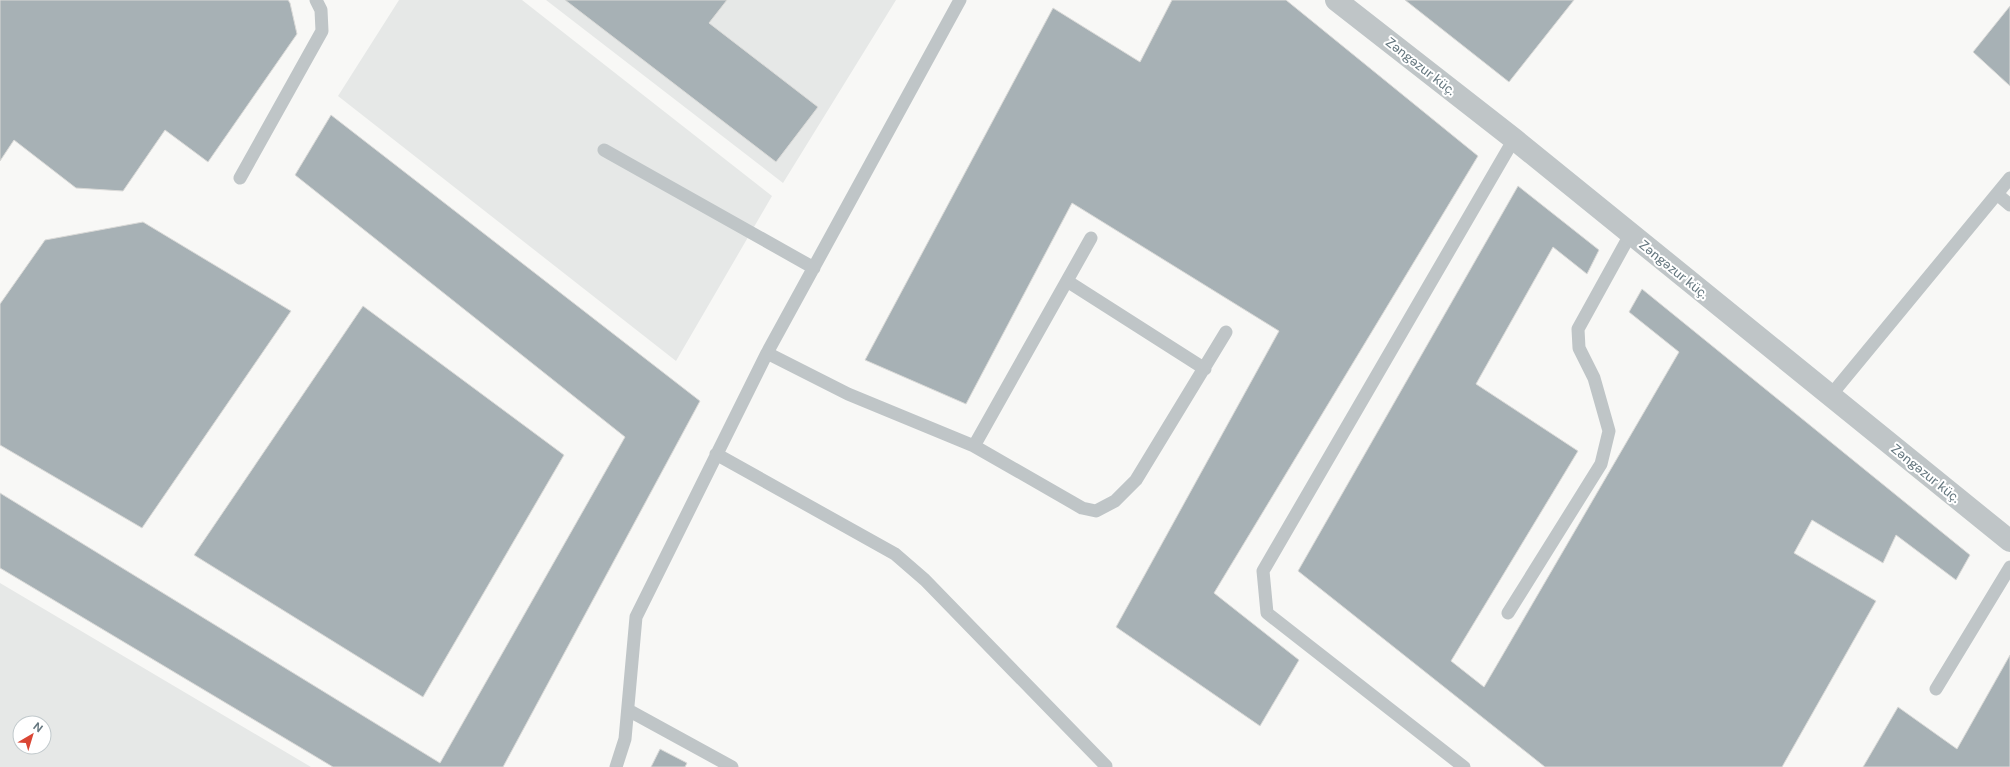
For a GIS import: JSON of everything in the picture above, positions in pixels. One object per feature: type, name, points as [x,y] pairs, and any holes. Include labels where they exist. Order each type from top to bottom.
[{"type":"street","name":"Zəngəzur küç.","points":[[1336,0],[1514,139],[2010,541]]},
{"type":"lane","points":[[240,178],[322,31],[321,10],[316,0]]},
{"type":"lane","points":[[616,767],[625,739],[636,617],[767,353],[960,0]]},
{"type":"lane","points":[[1464,767],[1267,613],[1263,571],[1514,139]]},
{"type":"lane","points":[[604,150],[814,268]]},
{"type":"lane","points":[[1831,395],[2010,178]]},
{"type":"lane","points":[[1997,194],[2010,204]]},
{"type":"lane","points":[[1508,613],[1601,464],[1609,432],[1594,378],[1579,348],[1578,328],[1631,234]]},
{"type":"lane","points":[[974,446],[1091,238]]},
{"type":"lane","points":[[1067,281],[1205,369]]},
{"type":"lane","points":[[767,353],[848,394],[974,446],[1082,508],[1096,511],[1115,501],[1136,480],[1205,369],[1226,332]]},
{"type":"lane","points":[[716,454],[895,554],[930,585],[1106,766]]},
{"type":"lane","points":[[1936,689],[2010,567]]},
{"type":"lane","points":[[628,710],[732,767]]},
{"type":"shaded area","points":[[399,0],[522,0],[772,196],[676,361],[338,96]]},
{"type":"shaded area","points":[[546,0],[896,0],[783,183]]},
{"type":"shaded area","points":[[0,583],[311,767],[0,767]]},
{"type":"building","points":[[0,0],[288,0],[297,34],[208,162],[165,130],[123,191],[76,188],[14,140],[0,161]]},
{"type":"building","points":[[565,0],[727,0],[709,23],[818,107],[776,162]]},
{"type":"building","points":[[1172,0],[1286,0],[1478,156],[1214,593],[1299,660],[1260,726],[1116,627],[1279,331],[1072,203],[966,404],[865,360],[1053,8],[1140,62]]},
{"type":"building","points":[[1405,0],[1574,0],[1509,82]]},
{"type":"building","points":[[2010,6],[2010,86],[1973,52]]},
{"type":"building","points":[[331,115],[700,401],[503,767],[333,767],[0,568],[0,493],[440,763],[625,437],[295,175]]},
{"type":"building","points":[[1518,186],[1599,250],[1587,274],[1553,247],[1476,384],[1578,451],[1451,661],[1484,687],[1679,352],[1629,312],[1642,289],[1970,555],[1956,580],[1896,535],[1883,563],[1812,520],[1794,553],[1876,601],[1782,767],[1545,767],[1298,571]]},
{"type":"building","points":[[143,222],[291,311],[142,528],[0,445],[0,304],[45,240]]},
{"type":"building","points":[[363,306],[564,455],[423,697],[194,555]]},
{"type":"building","points":[[2010,655],[2010,767],[1863,767],[1898,707],[1957,749]]},
{"type":"building","points":[[660,749],[687,763],[685,767],[651,767]]}]
